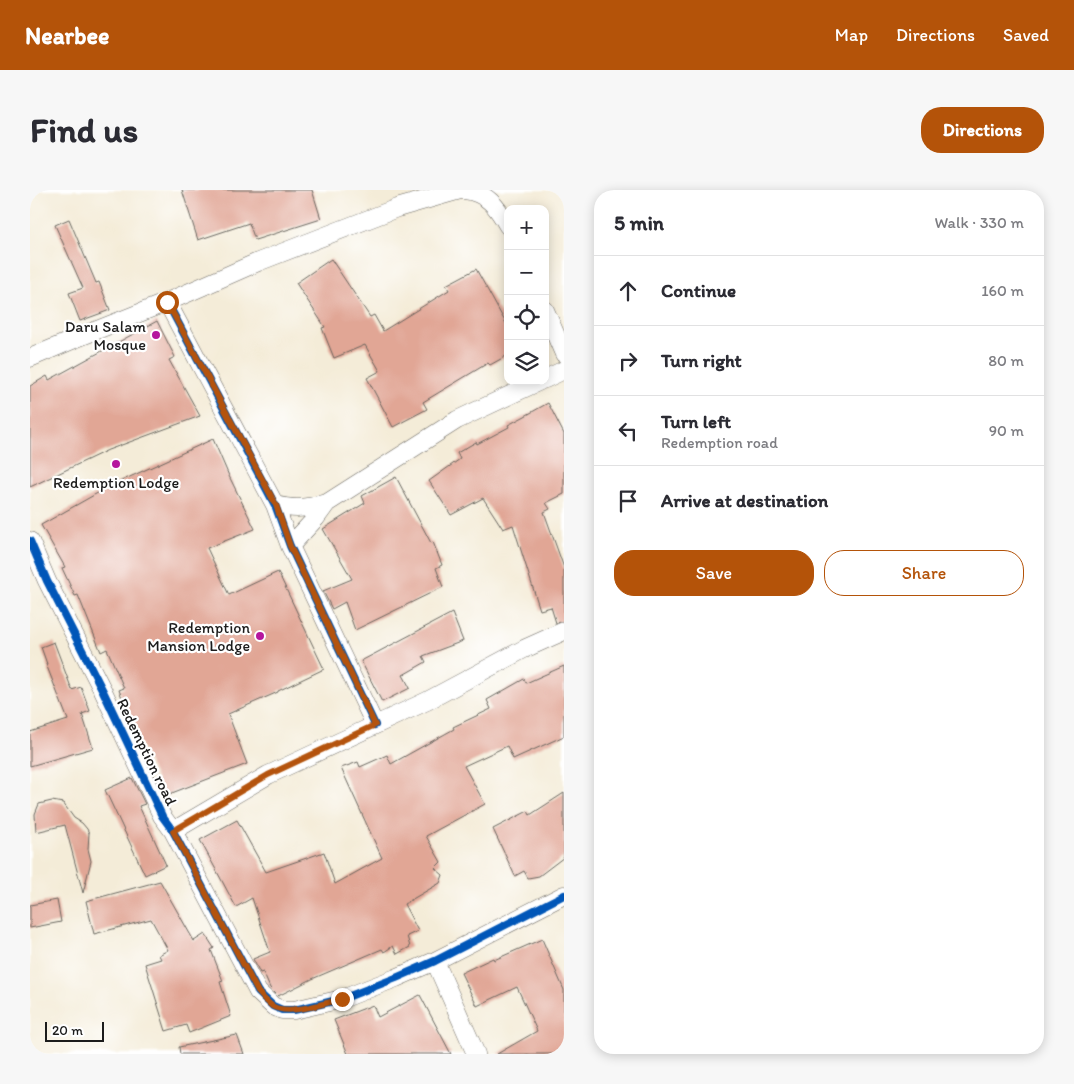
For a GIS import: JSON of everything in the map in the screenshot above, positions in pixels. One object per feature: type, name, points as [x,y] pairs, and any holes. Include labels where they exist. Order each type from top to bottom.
[{"type":"street","points":[[30,358],[167,302],[258,262],[397,208],[460,190]]},
{"type":"street","points":[[464,190],[475,191],[490,201],[504,219]]},
{"type":"street","points":[[167,302],[276,505],[290,546],[375,725]]},
{"type":"street","points":[[549,319],[564,354]]},
{"type":"street","points":[[549,377],[564,370]]},
{"type":"street","points":[[276,505],[290,508],[305,508],[327,503],[457,420],[531,385]]},
{"type":"street","points":[[290,546],[327,503]]},
{"type":"street","name":"Redemption road","points":[[30,541],[47,581],[103,692],[162,816],[173,831],[258,992],[273,1006],[282,1010],[294,1010],[342,999],[435,961],[564,895]]},
{"type":"street","points":[[173,831],[268,775],[427,701],[524,649],[564,631]]},
{"type":"street","points":[[435,961],[476,1054]]},
{"type":"building","points":[[182,190],[312,190],[321,219],[255,240],[249,223],[198,240]]},
{"type":"building","points":[[69,219],[96,283],[99,282],[110,310],[80,321],[69,293],[83,288],[55,225]]},
{"type":"building","points":[[331,259],[370,317],[374,315],[383,331],[449,290],[446,285],[476,269],[504,320],[504,357],[490,365],[488,363],[423,402],[427,409],[393,427],[367,378],[380,371],[365,345],[334,358],[322,328],[325,327],[296,283]]},
{"type":"building","points":[[157,321],[175,357],[169,360],[200,416],[108,450],[30,487],[30,386],[47,376],[49,380]]},
{"type":"building","points":[[548,403],[564,434],[564,494],[546,503],[550,509],[544,512],[564,568],[564,621],[556,623],[551,607],[540,610],[513,525],[503,529],[483,498],[451,515],[429,481],[460,459],[457,453],[509,427],[508,425]]},
{"type":"building","points":[[213,439],[255,529],[207,548],[229,595],[278,572],[324,669],[228,714],[247,764],[164,796],[138,739],[119,690],[124,688],[107,649],[101,652],[78,595],[75,596],[62,568],[65,567],[41,525],[110,486]]},
{"type":"building","points":[[396,477],[431,543],[433,542],[442,565],[436,568],[443,587],[355,630],[345,602],[332,609],[323,591],[352,579],[323,529],[365,503],[362,496]]},
{"type":"building","points":[[452,613],[463,641],[423,656],[426,662],[403,675],[410,688],[382,702],[361,661]]},
{"type":"building","points":[[54,642],[72,690],[81,687],[90,711],[82,714],[93,748],[30,766],[30,732],[68,720],[41,647]]},
{"type":"building","points":[[564,666],[564,736],[513,759],[507,746],[464,766],[485,804],[426,836],[441,862],[435,868],[443,875],[440,883],[404,904],[418,931],[407,936],[410,947],[397,954],[393,946],[384,952],[382,949],[278,996],[270,988],[263,972],[260,973],[253,959],[270,952],[252,898],[236,907],[200,840],[237,820],[266,872],[324,852],[335,884],[382,858],[341,768],[358,762],[360,767],[387,755],[391,764],[454,729],[453,727],[491,709],[487,700],[524,679],[526,683]]},
{"type":"building","points":[[132,778],[145,804],[139,806],[166,865],[145,875],[105,790]]},
{"type":"building","points":[[564,793],[564,857],[539,876],[528,878],[524,871],[515,876],[493,829],[528,811],[530,815]]},
{"type":"building","points":[[52,801],[63,803],[74,818],[82,823],[89,833],[88,849],[91,861],[83,893],[65,825],[36,832],[35,814],[39,804]]},
{"type":"building","points":[[160,881],[194,941],[205,934],[214,948],[211,950],[223,981],[220,982],[231,1016],[189,1033],[186,1025],[166,1031],[145,964],[161,959],[159,955],[168,950],[151,919],[94,934],[86,901]]},
{"type":"building","points":[[57,900],[61,922],[30,928],[30,905]]},
{"type":"building","points":[[542,939],[564,990],[564,1054],[497,1054],[537,1031],[517,987],[477,1006],[461,973]]},
{"type":"building","points":[[420,995],[451,1054],[348,1054],[334,1020],[373,1005],[378,1017]]},
{"type":"building","points":[[237,1035],[244,1054],[180,1054],[179,1047]]},
{"type":"cycle path","points":[[167,302],[275,505],[290,546],[375,725]]},
{"type":"cycle path","points":[[30,541],[47,581],[103,691],[162,816],[173,831],[258,992],[273,1006],[282,1010],[294,1010],[342,999],[435,961],[564,895]]},
{"type":"place","name":"Daru Salam Mosque","points":[[156,335]]},
{"type":"place","name":"Redemption Lodge","points":[[116,464]]},
{"type":"place","name":"Redemption Mansion Lodge","points":[[260,636]]},
{"type":"route","points":[[167,302],[276,505],[290,546],[375,725],[268,775],[173,831],[258,992],[265,1000],[282,1010],[294,1010],[342,999]]}]
